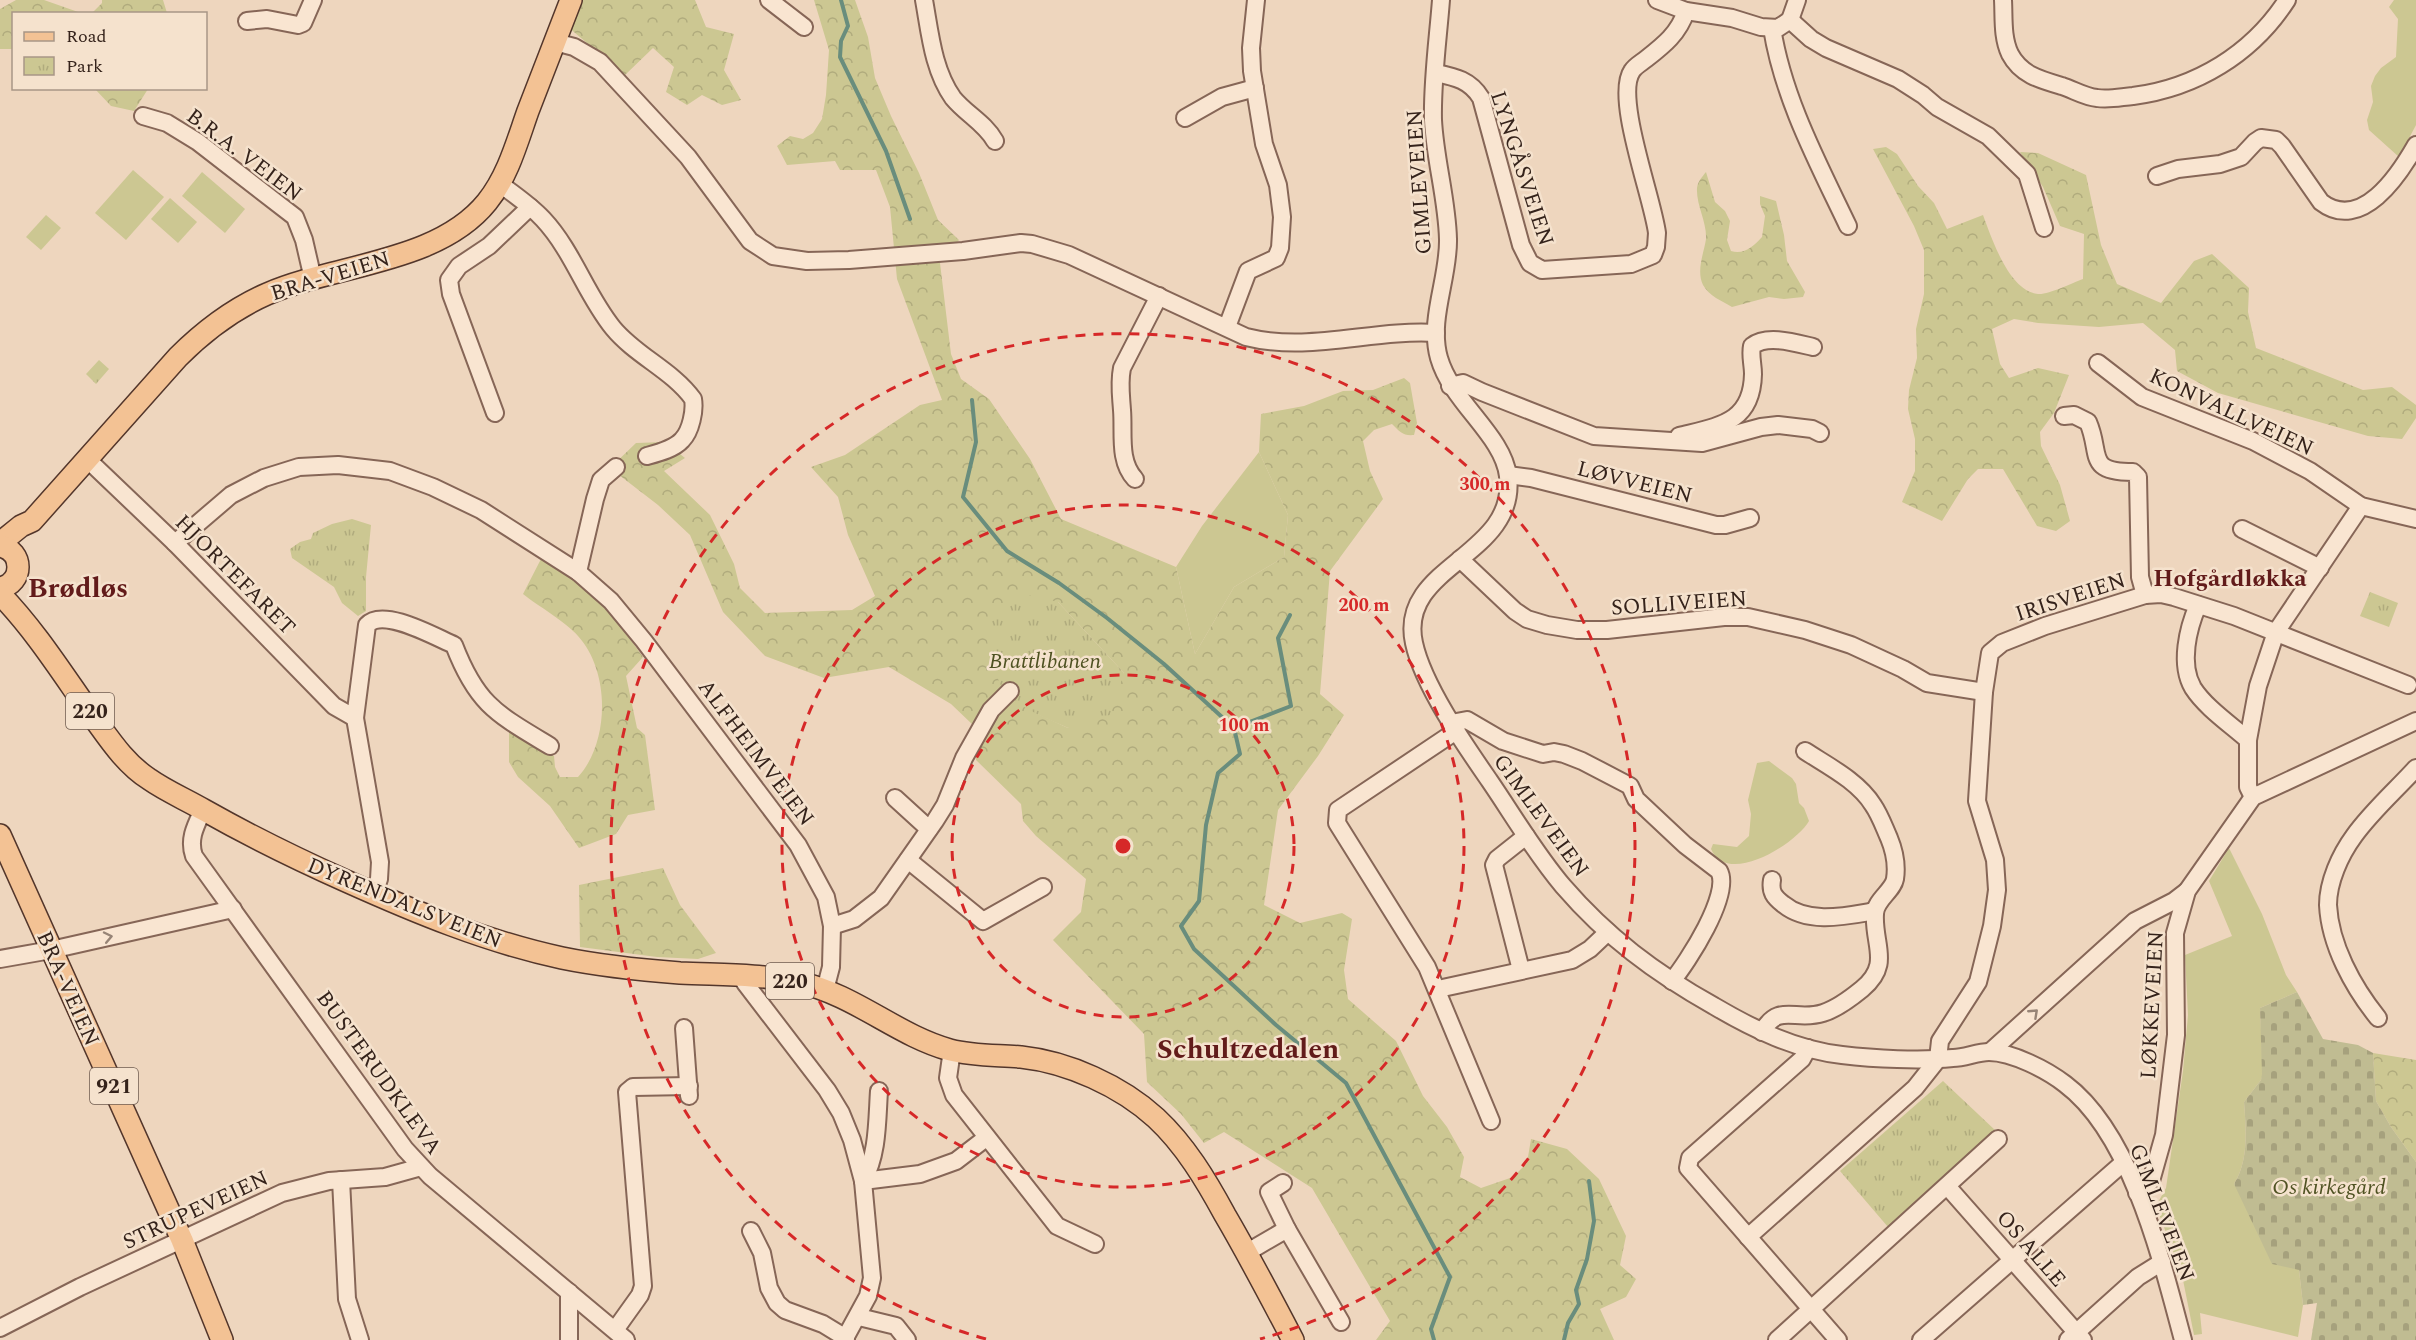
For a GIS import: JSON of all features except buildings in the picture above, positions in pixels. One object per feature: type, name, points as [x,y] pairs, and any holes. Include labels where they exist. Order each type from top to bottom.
[{"type":"main road","name":"BRA-VEIEN","points":[[0,544],[32,521],[86,458],[196,339],[268,293],[411,251],[448,235],[462,227],[474,216],[500,184],[570,0]]},
{"type":"main road","name":"BRA-VEIEN","points":[[12,575],[31,534],[32,521]]},
{"type":"main road","points":[[0,544],[14,553],[12,575]]},
{"type":"main road","name":"220","points":[[12,575],[25,606],[25,620]]},
{"type":"main road","name":"220","points":[[0,594],[25,620]]},
{"type":"main road","name":"DYRENDALSVEIEN","points":[[25,620],[120,752],[140,772],[167,791],[256,840],[374,893],[444,922],[560,957],[619,967],[681,973],[745,975],[791,981],[825,990],[868,1009],[919,1039],[952,1050],[1057,1063],[1108,1085],[1133,1100],[1156,1118],[1180,1144],[1204,1177],[1293,1340]]},
{"type":"main road","name":"BRA-VEIEN","points":[[0,835],[182,1240],[222,1340]]},
{"type":"street","points":[[247,21],[267,19],[298,25],[303,23],[313,0]]},
{"type":"street","points":[[769,0],[804,27]]},
{"type":"street","points":[[924,0],[937,67],[944,82],[954,99],[990,132],[995,141]]},
{"type":"street","points":[[1227,327],[1248,271],[1271,262],[1276,258],[1280,248],[1281,217],[1278,185],[1264,144],[1251,48],[1256,0]]},
{"type":"street","name":"GIMLEVEIEN","points":[[1441,0],[1434,125],[1448,239],[1436,333],[1440,360],[1450,386],[1500,452],[1508,475],[1504,510],[1495,528],[1485,540],[1429,586],[1415,611],[1412,622],[1414,645],[1453,727],[1561,884],[1608,932],[1645,964],[1732,1017],[1762,1032],[1808,1048],[1841,1055],[1938,1059],[1959,1058],[1990,1052],[2035,1066],[2065,1084],[2087,1103],[2099,1119],[2137,1193],[2162,1262],[2183,1340]]},
{"type":"street","points":[[1657,0],[1686,10],[1715,14],[1772,28],[1778,28],[1791,20],[1797,8],[1797,0]]},
{"type":"street","points":[[2003,0],[2005,40],[2014,61],[2022,69],[2034,78],[2095,98],[2107,99],[2164,91],[2207,73],[2244,49],[2259,35],[2287,0]]},
{"type":"street","name":"LYNGÅSVEIEN","points":[[1436,73],[1470,84],[1481,98],[1521,245],[1530,263],[1542,270],[1631,264],[1653,255],[1657,233],[1632,128],[1627,91],[1628,79],[1633,69],[1668,42],[1678,30],[1686,10]]},
{"type":"street","points":[[1791,20],[1811,39],[1826,48],[1898,79],[1937,107],[1988,135],[2027,174],[2044,228]]},
{"type":"street","points":[[1772,28],[1776,56],[1806,140],[1848,226]]},
{"type":"street","points":[[555,42],[574,47],[600,62],[688,157],[750,241],[773,256],[807,261],[849,260],[963,251],[1021,243],[1068,255],[1246,337],[1258,340],[1294,343],[1436,333]]},
{"type":"street","points":[[1185,118],[1222,97],[1255,88]]},
{"type":"street","name":"B.R.A. VEIEN","points":[[143,116],[167,123],[198,142],[295,217],[304,240],[313,279]]},
{"type":"street","points":[[2157,176],[2178,169],[2220,164],[2241,157],[2255,142],[2268,137],[2276,140],[2282,146],[2321,202],[2329,208],[2342,211],[2372,201],[2386,190],[2400,173],[2416,145]]},
{"type":"street","points":[[500,184],[530,207],[554,233],[614,328],[641,354],[681,385],[693,399],[693,415],[683,440],[647,456]]},
{"type":"street","points":[[495,413],[451,294],[449,280],[459,266],[489,246],[530,207]]},
{"type":"street","points":[[1135,479],[1130,473],[1124,452],[1119,380],[1122,368],[1159,296]]},
{"type":"street","points":[[1667,441],[1707,429],[1739,415],[1749,402],[1753,374],[1752,346],[1758,341],[1771,340],[1813,347]]},
{"type":"street","name":"KONVALLVEIEN","points":[[2098,363],[2142,397],[2253,441],[2310,471],[2361,507],[2416,519]]},
{"type":"street","points":[[1450,386],[1463,382],[1482,392],[1594,435],[1702,443],[1761,427],[1778,425],[1812,429],[1820,433]]},
{"type":"street","points":[[2064,416],[2074,415],[2088,422],[2094,450],[2101,464],[2109,471],[2133,472],[2138,477],[2140,577],[2145,595]]},
{"type":"street","name":"HJORTEFARET","points":[[86,458],[175,543],[334,706],[355,718]]},
{"type":"street","name":"ALFHEIMVEIEN","points":[[175,543],[202,517],[231,495],[264,478],[299,467],[338,465],[390,471],[434,487],[481,510],[578,572],[604,595],[644,641],[798,845],[826,897],[832,926],[831,967],[825,990]]},
{"type":"street","points":[[578,572],[594,499],[601,480],[616,467]]},
{"type":"street","name":"LØVVEIEN","points":[[1508,475],[1531,478],[1716,525],[1725,525],[1750,518]]},
{"type":"street","points":[[2253,797],[2248,787],[2248,740],[2258,686],[2276,632],[2361,507]]},
{"type":"street","points":[[2242,529],[2320,568]]},
{"type":"street","name":"SOLLIVEIEN","points":[[1461,559],[1515,611],[1527,619],[1547,625],[1578,630],[1607,630],[1724,617],[1748,617],[1805,630],[1851,645],[1927,683],[1984,692]]},
{"type":"street","name":"IRISVEIEN","points":[[1938,1059],[1940,1041],[1978,982],[1992,926],[1997,890],[1995,860],[1977,801],[1984,692],[1990,653],[2002,643],[2045,626],[2145,595],[2166,595],[2276,632],[2408,685]]},
{"type":"street","points":[[2198,604],[2191,624],[2186,665],[2192,687],[2213,710],[2248,740]]},
{"type":"street","points":[[374,893],[380,879],[380,862],[355,718],[367,625],[376,620],[394,620],[454,645],[463,670],[482,700],[504,719],[550,746]]},
{"type":"street","points":[[832,926],[854,919],[881,898],[945,805],[964,758],[991,710],[1010,691]]},
{"type":"street","points":[[1491,1121],[1440,999],[1438,989],[1423,960],[1337,823],[1338,810],[1453,727],[1467,720],[1503,741],[1543,754],[1554,752],[1582,761],[1630,786],[1636,799],[1723,877],[1705,930],[1686,963],[1672,981]]},
{"type":"street","name":"LØKKEVEIEN","points":[[2137,1193],[2151,1181],[2164,1136],[2175,1035],[2175,933],[2187,891],[2253,797],[2416,721]]},
{"type":"street","points":[[1762,1032],[1772,1018],[1782,1014],[1804,1017],[1825,1013],[1850,998],[1870,982],[1879,968],[1881,952],[1876,931],[1875,911],[1895,881],[1895,864],[1891,844],[1875,807],[1864,794],[1840,774],[1805,751]]},
{"type":"street","points":[[2378,1018],[2364,1002],[2343,963],[2328,905],[2342,856],[2354,835],[2416,768]]},
{"type":"street","points":[[895,798],[929,829]]},
{"type":"street","name":"BUSTERUDKLEVA","points":[[203,810],[195,826],[191,846],[194,856],[405,1149],[421,1167],[620,1335]]},
{"type":"street","points":[[1521,970],[1494,865],[1497,859],[1526,836]]},
{"type":"street","points":[[908,860],[983,921],[1043,887]]},
{"type":"street","points":[[1772,880],[1771,889],[1775,897],[1787,907],[1802,914],[1834,917],[1875,911]]},
{"type":"street","points":[[1990,1052],[2135,921],[2174,901],[2187,891]]},
{"type":"street","points":[[0,959],[51,950],[233,909]]},
{"type":"street","points":[[1438,989],[1572,960],[1590,949],[1608,932]]},
{"type":"street","points":[[745,975],[745,983],[841,1113],[864,1181],[872,1278],[868,1296],[859,1317],[845,1339],[823,1324],[785,1310],[777,1303],[769,1288],[762,1253],[751,1231]]},
{"type":"street","points":[[620,1335],[640,1294],[643,1276],[627,1092],[633,1087],[689,1092],[684,1028]]},
{"type":"street","points":[[1808,1048],[1802,1059],[1690,1158],[1688,1168],[1838,1340]]},
{"type":"street","points":[[952,1050],[948,1078],[954,1095],[1057,1226],[1095,1244]]},
{"type":"street","points":[[1748,1238],[1915,1088],[1938,1059]]},
{"type":"street","points":[[864,1181],[870,1169],[877,1125],[879,1092]]},
{"type":"street","points":[[864,1181],[920,1174],[956,1161],[987,1138]]},
{"type":"street","points":[[1777,1340],[1998,1139]]},
{"type":"street","points":[[1921,1340],[2123,1163]]},
{"type":"street","name":"STRUPEVEIEN","points":[[0,1328],[80,1287],[282,1193],[341,1180],[385,1177],[421,1167]]},
{"type":"street","points":[[341,1180],[347,1299],[360,1340]]},
{"type":"street","points":[[1283,1183],[1269,1192],[1287,1229],[1341,1322]]},
{"type":"street","name":"OS ALLE","points":[[1947,1186],[2013,1259],[2076,1337]]},
{"type":"street","points":[[1246,1253],[1287,1229]]},
{"type":"street","points":[[2076,1337],[2138,1277],[2162,1262]]},
{"type":"street","points":[[569,1292],[569,1340]]},
{"type":"street","points":[[859,1317],[896,1326],[908,1340]]},
{"type":"green space","points":[[16,0],[44,0],[78,12],[12,12],[12,49],[0,49],[0,9]]},
{"type":"green space","points":[[102,0],[163,0],[167,12],[93,12]]},
{"type":"green space","points":[[579,0],[695,0],[706,27],[734,34],[724,70],[741,100],[722,105],[702,95],[687,105],[666,92],[674,67],[653,48],[625,75],[568,27]]},
{"type":"green space","points":[[814,0],[855,0],[868,37],[875,78],[891,116],[919,173],[938,220],[959,240],[940,263],[951,354],[961,379],[989,399],[1030,459],[1061,519],[1176,567],[1195,654],[1234,587],[1284,557],[1288,515],[1259,452],[1261,414],[1304,406],[1343,391],[1373,390],[1404,378],[1410,383],[1417,423],[1414,435],[1402,433],[1392,424],[1374,430],[1363,441],[1370,471],[1383,499],[1330,571],[1320,694],[1344,715],[1318,756],[1278,810],[1264,905],[1300,923],[1342,913],[1352,919],[1344,970],[1348,999],[1396,1041],[1423,1096],[1447,1127],[1464,1157],[1460,1177],[1481,1188],[1513,1177],[1527,1163],[1531,1139],[1567,1149],[1599,1179],[1626,1236],[1620,1265],[1636,1279],[1626,1297],[1600,1309],[1614,1340],[1376,1340],[1390,1321],[1312,1188],[1224,1132],[1204,1143],[1181,1114],[1147,1082],[1144,1034],[1053,940],[1081,912],[1086,879],[1036,836],[1023,821],[1021,804],[976,760],[973,725],[951,704],[889,667],[824,678],[765,656],[723,612],[690,535],[658,505],[610,468],[636,443],[665,442],[685,458],[664,471],[710,515],[734,564],[740,588],[765,613],[852,610],[875,596],[848,535],[838,497],[811,467],[845,455],[920,405],[942,400],[897,279],[890,207],[876,170],[840,170],[835,161],[787,165],[777,146],[790,136],[803,139],[813,133],[822,119],[829,50]],"holes":[[[1058,602],[1124,673],[1068,728],[1038,714],[1006,694]]]},
{"type":"green space","points":[[2394,0],[2416,0],[2416,125],[2399,157],[2369,130],[2367,120],[2373,102],[2371,86],[2375,76],[2381,68],[2396,57],[2398,19],[2389,7]]},
{"type":"green space","points":[[96,90],[147,90],[134,111],[111,106]]},
{"type":"green space","points":[[1886,147],[1897,154],[1918,186],[1934,203],[1947,229],[1983,215],[1997,250],[2010,274],[2018,284],[2038,294],[2054,291],[2083,279],[2084,234],[2060,226],[2043,187],[2020,152],[2038,153],[2086,175],[2101,245],[2117,284],[2161,303],[2194,261],[2212,254],[2249,288],[2248,312],[2256,348],[2363,390],[2392,387],[2416,405],[2416,418],[2402,439],[2368,436],[2218,393],[2177,371],[2175,350],[2143,323],[2099,327],[2014,319],[1992,329],[2000,364],[2009,378],[2038,368],[2069,375],[2054,413],[2040,432],[2041,446],[2060,485],[2070,521],[2056,531],[2037,526],[2003,469],[1978,469],[1968,479],[1942,521],[1902,502],[1915,471],[1915,439],[1908,409],[1909,390],[1917,358],[1916,329],[1924,294],[1924,250],[1914,226],[1873,149]]},
{"type":"green space","points":[[133,170],[164,197],[126,240],[95,213]]},
{"type":"green space","points":[[202,172],[245,209],[225,233],[182,196]]},
{"type":"green space","points":[[1706,172],[1715,202],[1725,211],[1730,221],[1727,240],[1731,251],[1744,251],[1762,237],[1765,216],[1760,204],[1760,196],[1776,201],[1787,261],[1805,292],[1803,297],[1784,299],[1769,297],[1732,307],[1706,289],[1700,273],[1706,233],[1697,188]]},
{"type":"green space","points":[[170,198],[197,222],[178,243],[151,219]]},
{"type":"green space","points":[[46,215],[61,228],[41,250],[26,237]]},
{"type":"green space","points":[[99,360],[109,369],[96,384],[86,374]]},
{"type":"green space","points":[[1259,452],[1288,515],[1284,557],[1234,587],[1195,654],[1176,567],[1202,526]]},
{"type":"green space","points":[[352,519],[371,525],[366,577],[366,611],[358,616],[342,603],[334,587],[292,558],[290,549],[300,542],[311,539],[313,533],[332,524]]},
{"type":"green space","points":[[541,559],[574,579],[612,614],[643,657],[626,676],[637,728],[645,735],[655,810],[628,815],[616,834],[579,848],[550,806],[518,777],[509,762],[509,727],[554,756],[555,767],[560,777],[578,777],[596,745],[600,726],[602,706],[600,687],[596,668],[588,651],[573,631],[523,594]]},
{"type":"green space","points":[[2370,592],[2398,603],[2389,627],[2360,616]]},
{"type":"green space","name":"Brattlibanen","points":[[1024,594],[1058,602],[1124,673],[1110,715],[1068,728],[1019,704],[1002,688],[992,660],[984,623]]},
{"type":"green space","points":[[1769,761],[1792,778],[1796,784],[1799,803],[1804,808],[1809,821],[1790,840],[1761,858],[1746,863],[1731,864],[1719,860],[1711,849],[1713,844],[1737,847],[1749,836],[1751,814],[1748,800],[1757,763]]},
{"type":"green space","points":[[2229,848],[2262,914],[2286,975],[2297,992],[2260,1008],[2263,1074],[2244,1102],[2246,1133],[2244,1155],[2234,1184],[2299,1270],[2303,1305],[2298,1337],[2200,1313],[2202,1334],[2194,1335],[2182,1275],[2156,1206],[2166,1188],[2183,1071],[2188,1015],[2185,955],[2232,936],[2209,881]]},
{"type":"green space","points":[[663,868],[680,905],[716,953],[698,959],[657,957],[580,947],[579,885]]},
{"type":"green space","name":"Os kirkegård","points":[[2297,992],[2323,1039],[2358,1045],[2373,1053],[2376,1101],[2416,1162],[2416,1340],[2311,1340],[2317,1303],[2303,1305],[2299,1270],[2272,1264],[2234,1184],[2244,1155],[2246,1133],[2244,1102],[2261,1080],[2262,1074],[2260,1008]]},
{"type":"green space","points":[[2373,1053],[2416,1060],[2416,1162],[2376,1101]]},
{"type":"green space","points":[[1943,1081],[1996,1131],[1888,1227],[1840,1171]]},
{"type":"waterway","points":[[841,0],[848,26],[841,41],[840,57],[886,151],[910,219]]},
{"type":"waterway","points":[[972,400],[976,442],[963,497],[1007,551],[1059,583],[1107,618],[1164,664],[1234,728]]},
{"type":"waterway","points":[[1290,615],[1278,638],[1291,706],[1234,728],[1240,754],[1218,773],[1206,825],[1199,901],[1181,926],[1194,949],[1276,1025],[1346,1083],[1450,1277],[1431,1329],[1434,1340]]},
{"type":"waterway","points":[[1564,1340],[1568,1323],[1579,1304],[1576,1290],[1587,1259],[1594,1221],[1589,1181]]},
{"type":"district","name":"Hofgårdløkka","points":[[2230,578]]},
{"type":"district","name":"Brødløs","points":[[78,587]]},
{"type":"district","name":"Schultzedalen","points":[[1248,1048]]}]
